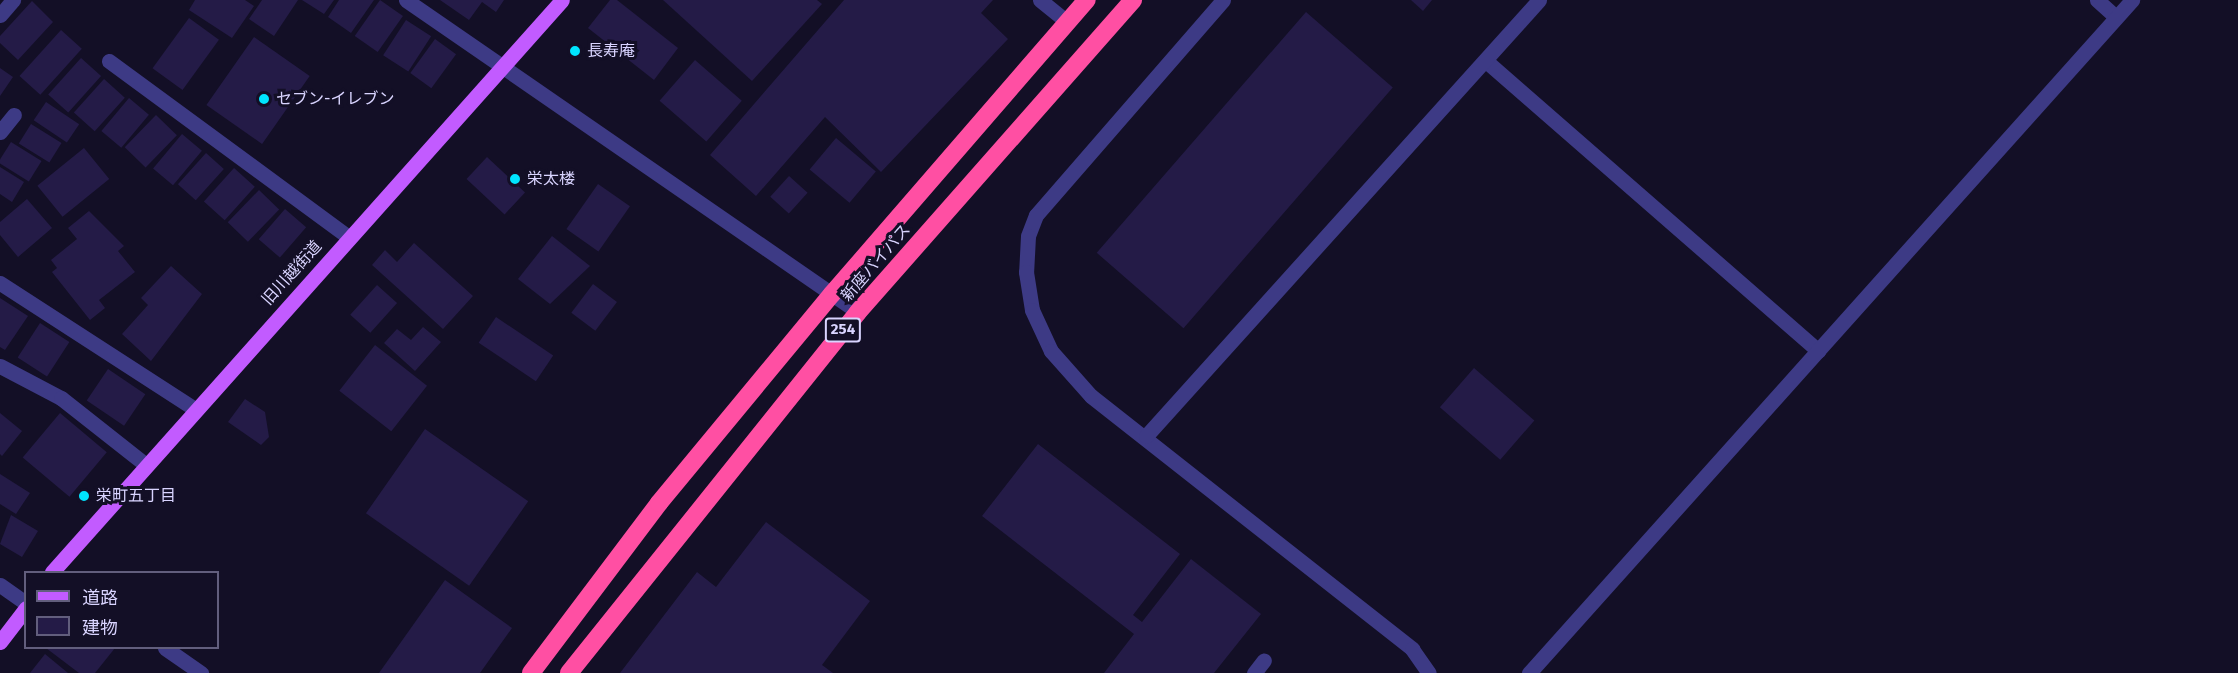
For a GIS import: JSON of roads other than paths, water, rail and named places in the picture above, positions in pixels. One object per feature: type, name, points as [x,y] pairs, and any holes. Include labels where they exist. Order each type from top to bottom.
[{"type":"highway","name":"新座バイパス","points":[[531,673],[659,503],[832,294],[1087,0]]},
{"type":"highway","name":"新座バイパス","points":[[568,673],[858,312],[1133,0]]},
{"type":"main road","name":"旧川越街道","points":[[56,571],[195,409],[562,0]]},
{"type":"main road","points":[[0,642],[24,611]]},
{"type":"street","points":[[0,15],[13,0]]},
{"type":"street","points":[[406,0],[858,312]]},
{"type":"street","points":[[1040,0],[1067,22]]},
{"type":"street","points":[[1223,0],[1058,186],[1028,236],[1032,310],[1051,351],[1091,396],[1146,436],[1412,649],[1429,673]]},
{"type":"street","points":[[1146,436],[1539,0]]},
{"type":"street","points":[[2097,0],[2116,17]]},
{"type":"street","points":[[1529,673],[2132,0]]},
{"type":"street","points":[[109,61],[349,237]]},
{"type":"street","points":[[1486,61],[1818,351]]},
{"type":"street","points":[[0,132],[14,115]]},
{"type":"street","points":[[0,283],[195,409]]},
{"type":"street","points":[[0,366],[61,398],[146,465]]},
{"type":"street","points":[[0,585],[24,602]]},
{"type":"street","points":[[166,649],[201,673]]},
{"type":"street","points":[[1254,673],[1264,660]]},
{"type":"place","name":"長寿庵","points":[[575,51]]},
{"type":"place","name":"セブン-イレブン","points":[[264,99]]},
{"type":"place","name":"栄太楼","points":[[515,179]]},
{"type":"place","name":"栄町五丁目","points":[[84,496]]}]
